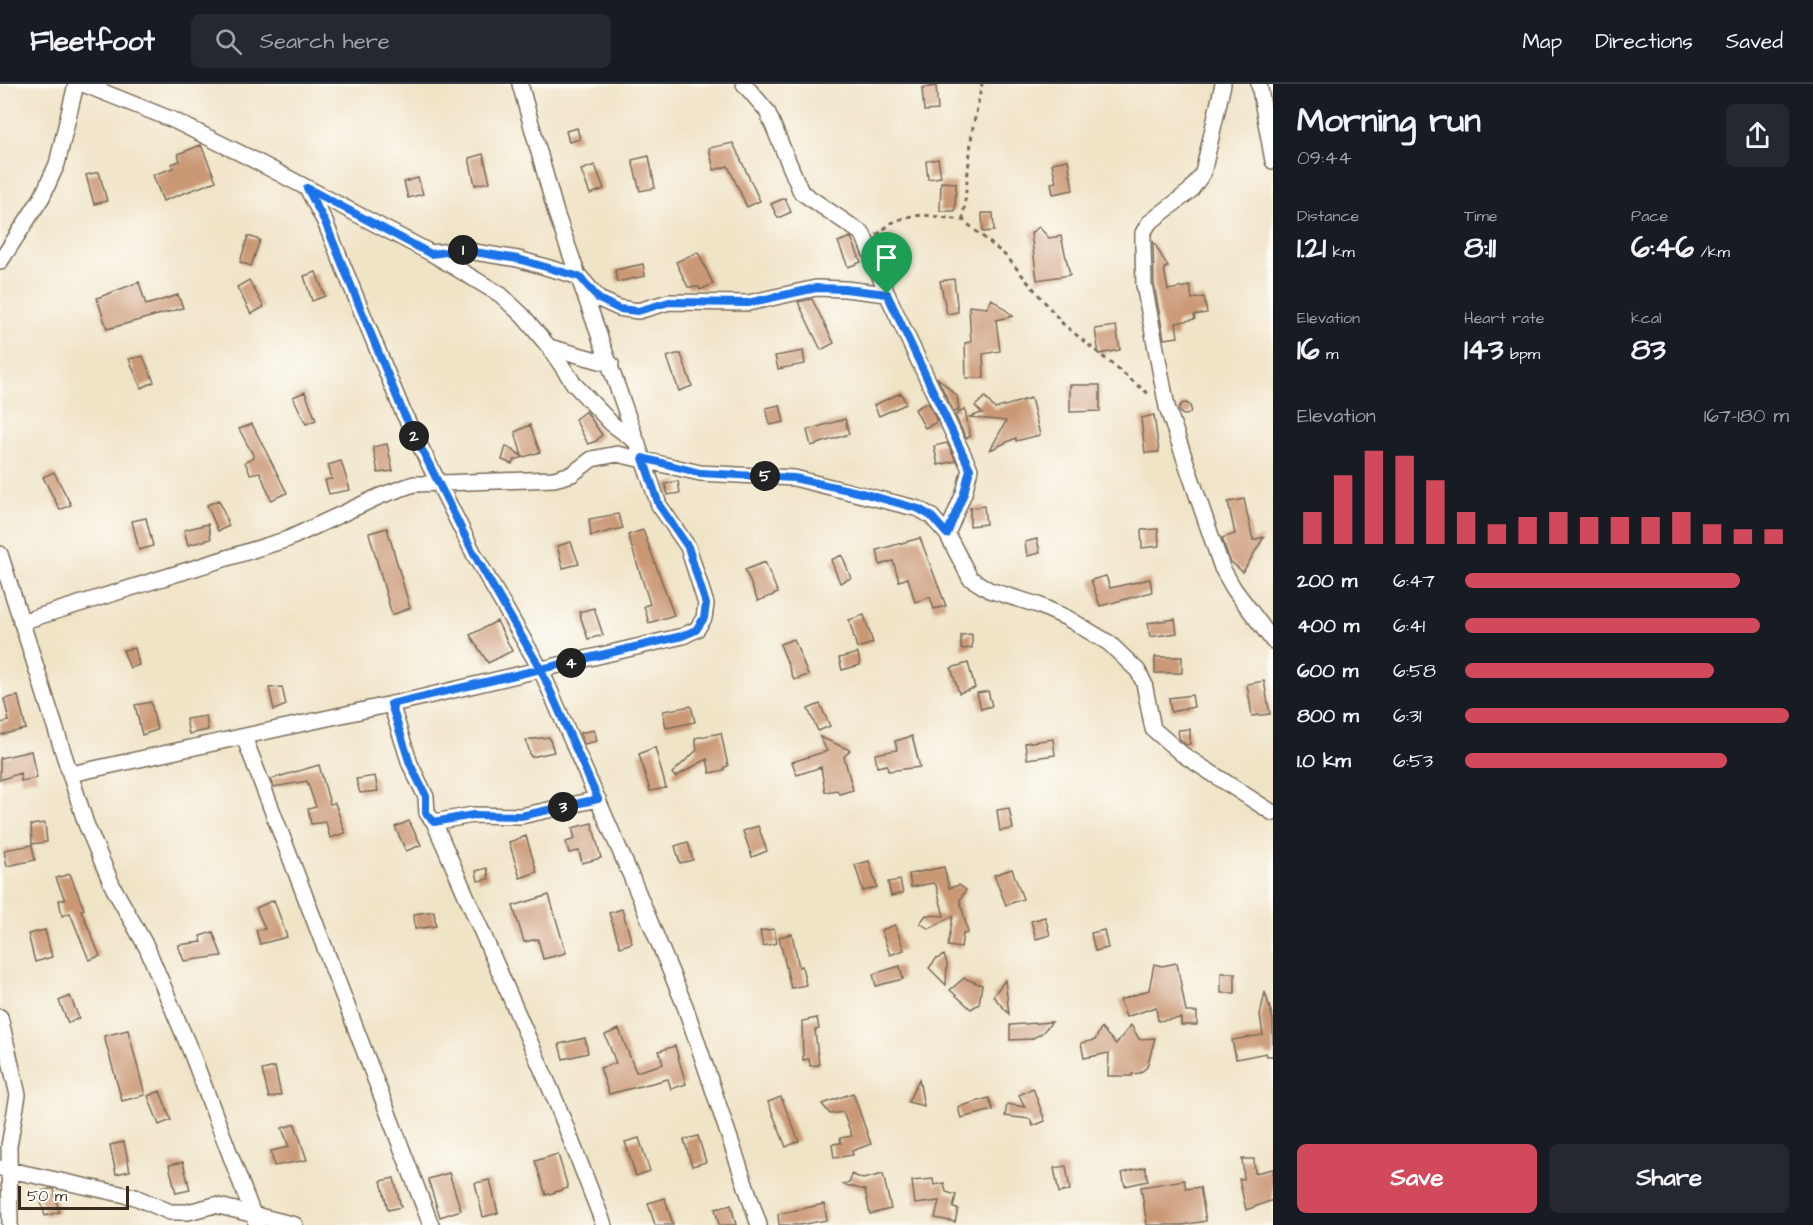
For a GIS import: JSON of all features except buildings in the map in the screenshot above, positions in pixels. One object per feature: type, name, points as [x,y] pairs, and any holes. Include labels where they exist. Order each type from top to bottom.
[{"type":"street","points":[[0,262],[42,197],[57,164],[76,84]]},
{"type":"street","points":[[83,84],[173,120],[431,254],[501,295],[523,316],[549,347],[574,384],[640,451],[700,473],[794,478],[862,493],[919,509],[931,516],[947,534],[970,578],[989,590],[1038,605],[1067,618],[1109,643],[1138,671],[1144,683],[1153,729],[1182,754],[1273,813]]},
{"type":"street","points":[[71,774],[391,704],[682,636],[696,630],[704,618],[706,604],[688,547],[659,505],[540,162],[520,84]]},
{"type":"street","points":[[744,84],[767,111],[801,192],[862,234],[870,247],[887,294],[970,469],[964,493],[947,534]]},
{"type":"street","points":[[1223,84],[1203,173],[1190,191],[1149,223],[1143,233],[1144,285],[1167,407],[1222,568],[1234,589],[1273,641]]},
{"type":"street","points":[[1259,84],[1273,161]]},
{"type":"street","points":[[307,188],[325,222],[403,412],[474,554],[541,670],[598,799],[685,1006],[759,1225]]},
{"type":"street","points":[[431,254],[462,250],[518,259],[580,277],[599,299],[619,309],[638,311],[669,302],[748,303],[816,288],[887,294]]},
{"type":"street","points":[[549,347],[611,364]]},
{"type":"street","points":[[21,622],[288,539],[380,496],[414,484],[554,479],[573,474],[592,459],[640,451]]},
{"type":"street","points":[[0,554],[86,824],[113,887],[147,948],[191,1053],[255,1219]]},
{"type":"street","points":[[391,704],[410,764],[426,796],[426,813],[434,822],[557,1104],[604,1225]]},
{"type":"street","points":[[244,737],[431,1225]]},
{"type":"street","points":[[434,822],[473,815],[521,816],[598,799]]},
{"type":"street","points":[[0,1017],[18,1095],[4,1169],[10,1225]]},
{"type":"street","points":[[4,1169],[135,1197],[170,1212],[188,1212],[214,1205],[255,1219],[295,1225]]},
{"type":"path","points":[[963,220],[972,132],[982,84]]},
{"type":"path","points":[[870,247],[879,233],[906,217],[924,215],[963,220],[1007,257],[1063,324],[1106,362],[1167,407]]},
{"type":"route","points":[[887,294],[816,288],[748,303],[669,302],[638,311],[619,309],[599,299],[580,277],[518,259],[462,250],[431,254],[307,188],[325,222],[403,412],[474,554],[541,670],[598,799],[521,816],[473,815],[434,822],[426,813],[426,796],[410,764],[391,704],[541,670],[682,636],[696,630],[704,618],[706,604],[688,547],[680,532],[659,505],[643,458],[700,473],[794,478],[862,493],[919,509],[931,516],[947,534],[964,493],[970,469],[887,294]]}]
